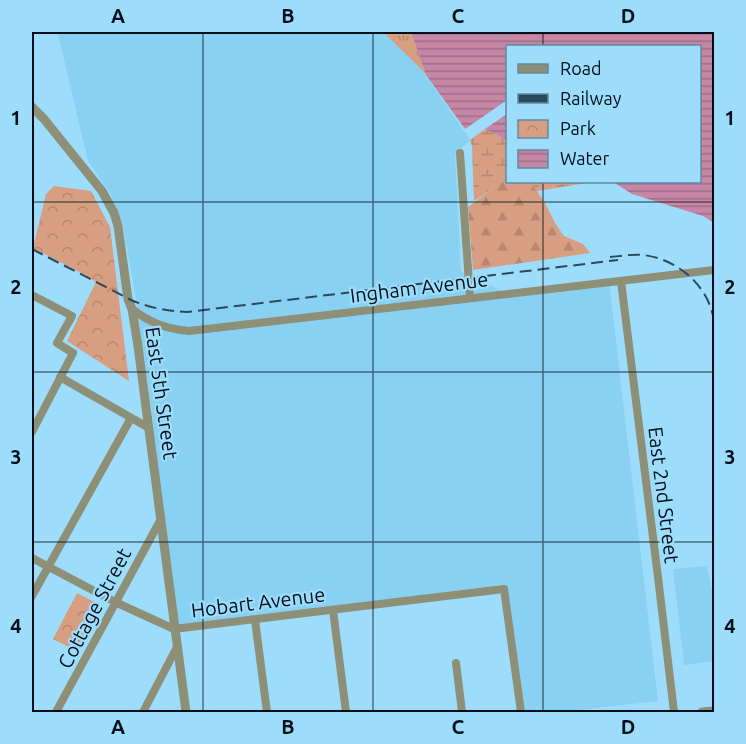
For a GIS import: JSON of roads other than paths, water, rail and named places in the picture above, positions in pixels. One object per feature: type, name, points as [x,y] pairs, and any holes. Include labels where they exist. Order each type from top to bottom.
[{"type":"street","name":"East 5th Street","points":[[32,107],[102,191],[118,226],[150,428],[186,712]]},
{"type":"street","points":[[460,153],[470,298]]},
{"type":"street","name":"Ingham Avenue","points":[[132,309],[153,323],[174,330],[189,331],[714,270]]},
{"type":"street","name":"East 2nd Street","points":[[621,281],[674,712]]},
{"type":"street","points":[[32,295],[72,316],[57,343],[73,353],[32,432]]},
{"type":"street","points":[[60,377],[150,428]]},
{"type":"street","points":[[32,596],[131,418]]},
{"type":"street","name":"Cottage Street","points":[[56,712],[161,519]]},
{"type":"street","name":"Hobart Avenue","points":[[32,558],[115,602],[174,629],[504,589],[521,712]]},
{"type":"street","points":[[333,610],[346,712]]},
{"type":"street","points":[[255,620],[267,712]]},
{"type":"street","points":[[143,712],[178,647]]},
{"type":"street","points":[[456,663],[462,712]]},
{"type":"street","points":[[702,712],[714,711]]},
{"type":"water","points":[[411,32],[714,32],[714,223],[703,216],[632,194],[615,183],[701,183],[701,45],[506,45],[506,101],[465,129],[426,75]]},
{"type":"water","points":[[506,115],[506,140],[485,129]]},
{"type":"railway","points":[[32,249],[131,300],[159,309],[187,312],[618,260]]},
{"type":"railway","points":[[610,257],[643,255],[680,268],[690,276],[706,296],[714,321]]}]
